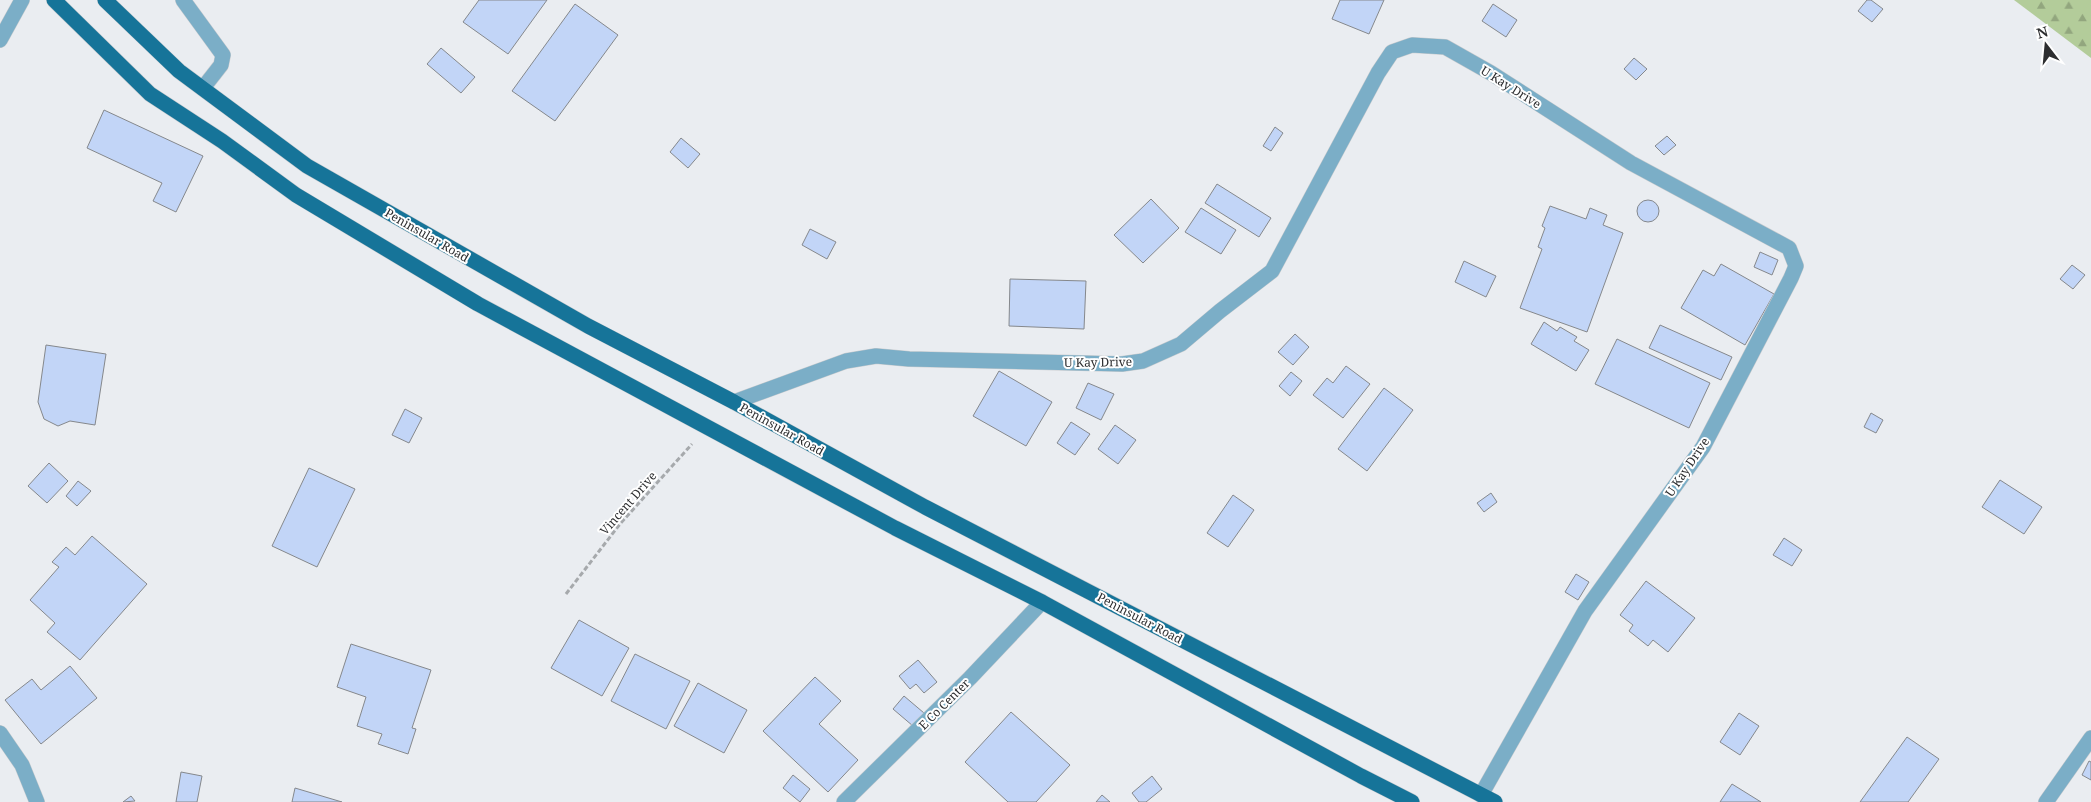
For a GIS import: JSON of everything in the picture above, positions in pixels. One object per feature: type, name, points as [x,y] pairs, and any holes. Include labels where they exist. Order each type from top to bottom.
[{"type":"main road","points":[[54,0],[150,94],[222,141],[296,195],[478,304],[895,528],[1042,602],[1412,802]]},
{"type":"main road","name":"Peninsular Road","points":[[105,0],[179,70],[307,166],[539,299],[734,402],[925,507],[1496,802]]},
{"type":"street","points":[[0,40],[22,0]]},
{"type":"street","points":[[183,0],[222,56],[221,65],[203,88]]},
{"type":"street","name":"U Kay Drive","points":[[734,402],[846,361],[876,356],[909,359],[1122,364],[1143,361],[1181,344],[1272,271],[1378,73],[1392,52],[1412,44],[1444,47],[1491,73],[1631,163],[1789,248],[1796,266],[1703,447],[1585,611],[1481,795]]},
{"type":"street","name":"E Co Center","points":[[844,802],[970,678],[1042,602]]},
{"type":"street","points":[[0,733],[22,765],[37,802]]},
{"type":"street","points":[[2046,802],[2091,738]]},
{"type":"path","name":"Vincent Drive","points":[[566,594],[620,524],[707,427]]},
{"type":"green space","points":[[2014,0],[2091,0],[2091,58]]},
{"type":"building","points":[[479,0],[547,0],[508,54],[463,22]]},
{"type":"building","points":[[1340,0],[1384,0],[1369,34],[1332,19]]},
{"type":"building","points":[[1867,0],[1871,0],[1883,9],[1872,22],[1858,11]]},
{"type":"building","points":[[575,4],[618,35],[555,121],[512,91]]},
{"type":"building","points":[[1493,4],[1517,20],[1506,37],[1482,21]]},
{"type":"building","points":[[441,48],[475,77],[461,93],[427,64]]},
{"type":"building","points":[[1634,58],[1647,69],[1636,80],[1624,69]]},
{"type":"building","points":[[104,110],[203,156],[176,212],[153,201],[162,183],[87,148]]},
{"type":"building","points":[[1275,127],[1283,133],[1271,151],[1263,146]]},
{"type":"building","points":[[1667,136],[1676,145],[1664,155],[1655,146]]},
{"type":"building","points":[[681,138],[700,154],[688,168],[670,152]]},
{"type":"building","points":[[1217,184],[1271,218],[1259,237],[1205,203]]},
{"type":"building","points":[[1151,199],[1179,228],[1143,263],[1114,235]]},
{"type":"building","points":[[1648,200],[1656,203],[1659,211],[1656,219],[1648,222],[1640,219],[1637,211],[1640,203]]},
{"type":"building","points":[[1550,206],[1586,219],[1590,208],[1607,215],[1603,225],[1623,233],[1587,332],[1520,308],[1542,249],[1538,247],[1545,228],[1542,226]]},
{"type":"building","points":[[1201,208],[1236,230],[1221,254],[1185,232]]},
{"type":"building","points":[[810,229],[836,242],[827,259],[802,245]]},
{"type":"building","points":[[1760,252],[1778,260],[1772,275],[1754,267]]},
{"type":"building","points":[[1464,261],[1496,276],[1486,297],[1455,282]]},
{"type":"building","points":[[1721,264],[1774,294],[1745,345],[1681,308],[1703,270],[1714,276]]},
{"type":"building","points":[[2072,265],[2085,275],[2073,289],[2060,279]]},
{"type":"building","points":[[1010,279],[1086,281],[1084,329],[1009,326]]},
{"type":"building","points":[[1544,322],[1557,331],[1560,327],[1577,337],[1574,341],[1589,350],[1576,371],[1531,344]]},
{"type":"building","points":[[1660,325],[1732,357],[1721,380],[1649,348]]},
{"type":"building","points":[[1295,334],[1309,347],[1293,365],[1278,352]]},
{"type":"building","points":[[1617,339],[1710,383],[1689,428],[1595,384]]},
{"type":"building","points":[[46,345],[106,354],[95,425],[70,421],[58,426],[44,419],[38,402]]},
{"type":"building","points":[[1346,366],[1370,384],[1343,418],[1313,395],[1327,378],[1333,383]]},
{"type":"building","points":[[999,371],[1052,402],[1026,446],[973,416]]},
{"type":"building","points":[[1291,372],[1302,381],[1290,396],[1279,386]]},
{"type":"building","points":[[1088,383],[1114,394],[1101,420],[1076,408]]},
{"type":"building","points":[[1384,388],[1413,410],[1367,471],[1338,449]]},
{"type":"building","points":[[405,409],[422,418],[409,443],[392,435]]},
{"type":"building","points":[[1871,413],[1883,420],[1876,433],[1864,427]]},
{"type":"building","points":[[1071,422],[1090,434],[1075,455],[1057,443]]},
{"type":"building","points":[[1115,425],[1136,440],[1118,464],[1098,449]]},
{"type":"building","points":[[49,463],[68,481],[47,503],[28,486]]},
{"type":"building","points":[[309,468],[355,489],[317,567],[272,546]]},
{"type":"building","points":[[2000,480],[2042,507],[2024,534],[1982,507]]},
{"type":"building","points":[[78,481],[91,491],[77,506],[66,496]]},
{"type":"building","points":[[1491,493],[1497,502],[1484,512],[1477,503]]},
{"type":"building","points":[[1233,495],[1254,510],[1228,547],[1207,533]]},
{"type":"building","points":[[92,536],[147,584],[80,660],[47,632],[55,623],[30,600],[59,567],[52,562],[66,547],[75,555]]},
{"type":"building","points":[[1784,538],[1802,550],[1792,566],[1773,555]]},
{"type":"building","points":[[1576,574],[1589,582],[1578,600],[1565,592]]},
{"type":"building","points":[[1646,581],[1695,618],[1668,652],[1653,640],[1648,646],[1629,631],[1633,625],[1620,615]]},
{"type":"building","points":[[579,620],[629,648],[602,696],[551,668]]},
{"type":"building","points":[[351,644],[431,670],[412,728],[416,729],[408,754],[378,744],[382,734],[357,726],[366,697],[337,687]]},
{"type":"building","points":[[635,654],[690,681],[666,729],[611,701]]},
{"type":"building","points":[[918,660],[937,682],[924,693],[916,684],[910,689],[899,676]]},
{"type":"building","points":[[70,666],[97,698],[41,744],[5,700],[32,679],[41,690]]},
{"type":"building","points":[[815,677],[841,701],[819,724],[858,760],[828,792],[763,731]]},
{"type":"building","points":[[698,683],[747,710],[724,753],[674,726]]},
{"type":"building","points":[[904,696],[924,713],[913,726],[893,709]]},
{"type":"building","points":[[1011,712],[1070,765],[1036,802],[1008,802],[965,762]]},
{"type":"building","points":[[1739,713],[1759,726],[1740,755],[1720,742]]},
{"type":"building","points":[[1907,737],[1939,759],[1908,802],[1860,802]]},
{"type":"building","points":[[2089,761],[2091,762],[2091,780],[2082,775]]},
{"type":"building","points":[[181,772],[202,776],[197,802],[176,802]]},
{"type":"building","points":[[793,775],[810,789],[800,802],[783,788]]},
{"type":"building","points":[[1152,776],[1162,789],[1146,802],[1139,802],[1132,793]]},
{"type":"building","points":[[1732,784],[1761,802],[1720,802]]},
{"type":"building","points":[[295,788],[342,802],[292,802]]},
{"type":"building","points":[[1102,795],[1110,802],[1096,802]]},
{"type":"building","points":[[131,796],[135,801],[123,802]]}]
